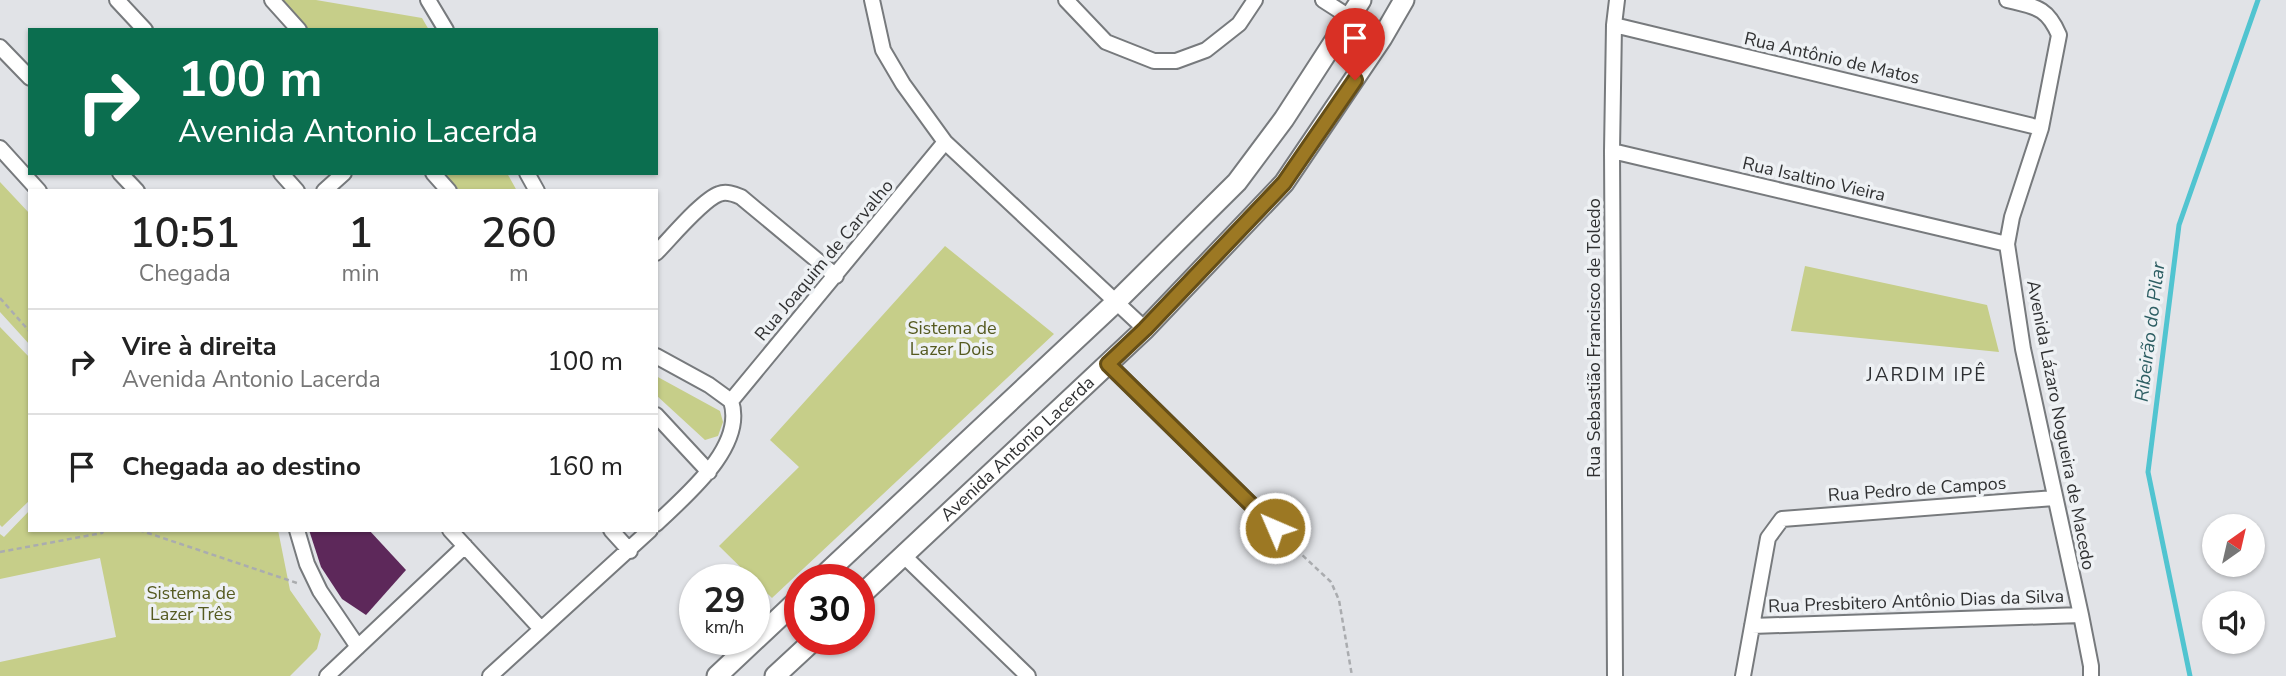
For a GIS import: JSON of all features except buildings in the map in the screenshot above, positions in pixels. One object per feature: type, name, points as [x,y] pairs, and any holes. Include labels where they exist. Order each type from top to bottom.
[{"type":"main road","points":[[836,564],[1117,301],[1237,182],[1284,119],[1361,0]]},
{"type":"main road","name":"Avenida Antonio Lacerda","points":[[875,582],[1145,329],[1284,183],[1382,38],[1404,0]]},
{"type":"main road","points":[[717,676],[784,613]]},
{"type":"main road","points":[[775,676],[798,655]]},
{"type":"street","points":[[117,0],[143,28]]},
{"type":"street","points":[[272,0],[297,28]]},
{"type":"street","points":[[428,0],[445,28]]},
{"type":"street","points":[[872,0],[883,50],[903,84],[945,142],[1145,329]]},
{"type":"street","points":[[1066,0],[1106,42],[1154,61],[1176,61],[1206,50],[1239,24],[1255,0]]},
{"type":"street","points":[[1323,0],[1382,38]]},
{"type":"street","name":"Rua Sebastião Francisco de Toledo","points":[[1615,676],[1612,150],[1614,25],[1617,0]]},
{"type":"street","name":"Avenida Lázaro Nogueira de Macedo","points":[[2007,0],[2037,7],[2052,20],[2059,35],[2040,128],[2012,217],[2007,244],[2023,349],[2081,615],[2091,676]]},
{"type":"street","name":"Rua Antônio de Matos","points":[[1614,25],[2040,128]]},
{"type":"street","points":[[0,47],[28,76]]},
{"type":"street","name":"Rua Joaquim de Carvalho","points":[[733,406],[945,142]]},
{"type":"street","points":[[0,148],[37,189]]},
{"type":"street","name":"Rua Isaltino Vieira","points":[[1612,150],[2007,244]]},
{"type":"street","points":[[122,175],[134,189]]},
{"type":"street","points":[[283,175],[296,189]]},
{"type":"street","points":[[326,189],[342,175]]},
{"type":"street","points":[[435,175],[447,189]]},
{"type":"street","points":[[658,251],[706,202],[719,193],[729,193],[741,197],[836,276]]},
{"type":"street","points":[[658,357],[709,385],[733,406],[732,433],[709,472],[658,522]]},
{"type":"street","points":[[1108,364],[1275,528]]},
{"type":"street","points":[[658,417],[709,472]]},
{"type":"street","name":"Rua Pedro de Campos","points":[[1752,626],[1768,538],[1782,519],[2054,498]]},
{"type":"street","points":[[298,532],[307,564],[320,591],[358,647]]},
{"type":"street","points":[[452,532],[541,629]]},
{"type":"street","points":[[613,532],[629,551]]},
{"type":"street","points":[[490,676],[648,532]]},
{"type":"street","points":[[327,676],[465,546]]},
{"type":"street","points":[[904,556],[1028,676]]},
{"type":"street","name":"Rua Presbitero Antônio Dias da Silva","points":[[1752,626],[2081,615]]},
{"type":"street","points":[[1744,676],[1752,626]]},
{"type":"path","points":[[0,298],[28,329]]},
{"type":"path","points":[[1275,528],[1331,582],[1339,600],[1352,676]]},
{"type":"path","points":[[0,552],[103,532]]},
{"type":"path","points":[[145,532],[320,591]]},
{"type":"green space","points":[[283,0],[316,0],[422,18],[428,28],[305,28],[282,3]]},
{"type":"green space","points":[[445,175],[508,175],[516,189],[458,189]]},
{"type":"green space","points":[[0,182],[28,212],[28,343],[0,312]]},
{"type":"green space","name":"Sistema de Lazer Dois","points":[[945,246],[1054,334],[808,564],[784,564],[784,587],[772,598],[770,564],[737,564],[719,546],[799,467],[770,440]]},
{"type":"green space","points":[[1805,266],[1987,305],[1999,352],[1791,331]]},
{"type":"green space","points":[[0,327],[28,356],[28,502],[2,527]]},
{"type":"green space","points":[[658,377],[720,411],[723,422],[718,436],[705,440],[658,397]]},
{"type":"green space","name":"Sistema de Lazer Três","points":[[28,512],[28,532],[278,532],[290,590],[321,634],[317,649],[290,676],[0,676],[0,662],[116,637],[100,558],[0,579],[0,534],[4,537]]},
{"type":"waterway","name":"Ribeirão do Pilar","points":[[2190,676],[2148,472],[2179,225],[2258,0]]},
{"type":"district","name":"JARDIM IPÊ","points":[[1927,375]]},
{"type":"route","points":[[1275,528],[1108,364],[1145,329],[1284,183],[1355,80]]}]
